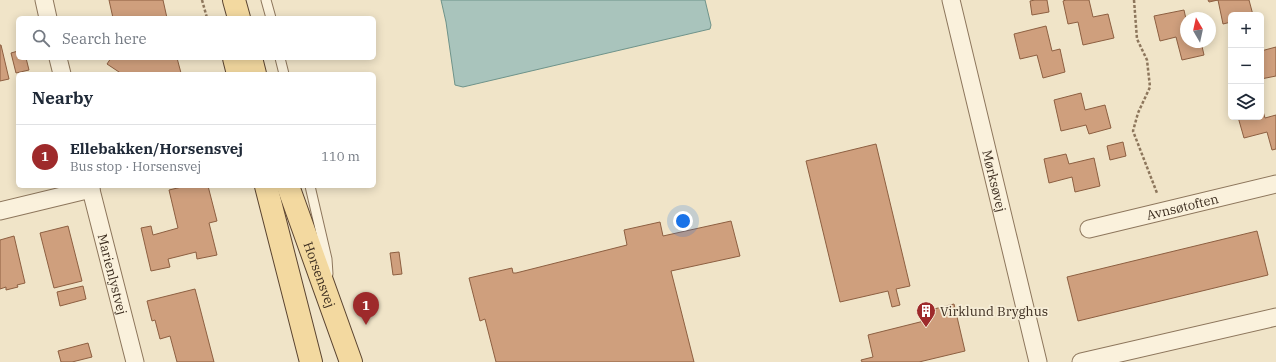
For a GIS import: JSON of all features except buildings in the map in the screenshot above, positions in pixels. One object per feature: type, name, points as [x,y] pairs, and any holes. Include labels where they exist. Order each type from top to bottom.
[{"type":"main road","points":[[220,0],[224,16]]},
{"type":"main road","points":[[234,0],[238,16]]},
{"type":"main road","points":[[234,60],[238,72]]},
{"type":"main road","points":[[252,60],[254,72]]},
{"type":"main road","points":[[267,188],[311,362]]},
{"type":"main road","name":"Horsensvej","points":[[289,188],[351,362]]},
{"type":"main road","points":[[300,319],[300,362]]},
{"type":"main road","points":[[300,319],[318,351],[322,362]]},
{"type":"street","points":[[44,0],[48,16]]},
{"type":"street","name":"Mørksøvej","points":[[951,0],[1038,362]]},
{"type":"street","points":[[58,60],[62,72]]},
{"type":"street","name":"Avnsøtoften","points":[[1088,229],[1276,184]]},
{"type":"street","points":[[0,211],[91,188]]},
{"type":"street","name":"Marienlystvej","points":[[91,188],[135,362]]},
{"type":"street","points":[[1081,362],[1276,317]]},
{"type":"lane","points":[[266,0],[270,16]]},
{"type":"lane","points":[[280,60],[284,72]]},
{"type":"lane","points":[[310,188],[327,259],[331,305]]},
{"type":"path","points":[[202,0],[206,16]]},
{"type":"path","points":[[1134,0],[1137,39],[1147,60],[1150,88],[1138,113],[1132,131],[1164,210]]},
{"type":"water","points":[[441,0],[705,0],[711,25],[710,29],[463,87],[455,85],[446,22]]},
{"type":"place","name":"Ellebakken/Horsensvej","points":[[366,325]]},
{"type":"place","name":"Virklund Bryghus","points":[[926,328]]}]
